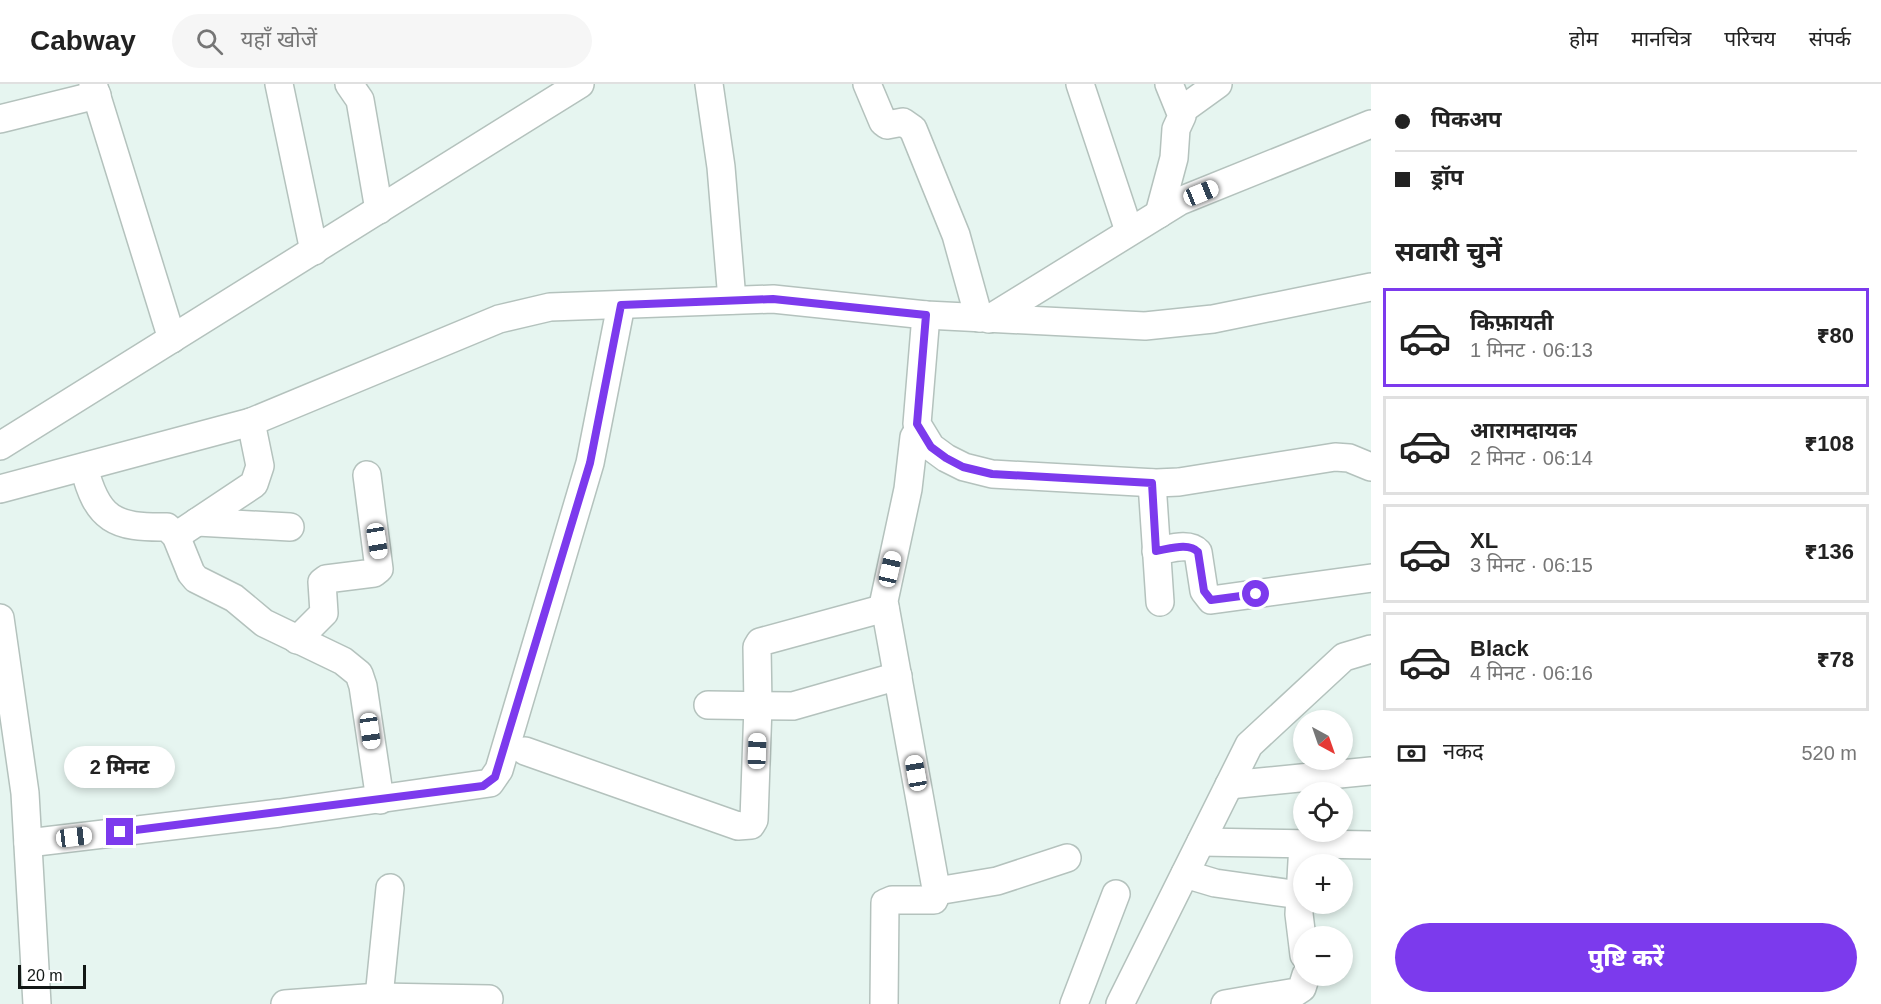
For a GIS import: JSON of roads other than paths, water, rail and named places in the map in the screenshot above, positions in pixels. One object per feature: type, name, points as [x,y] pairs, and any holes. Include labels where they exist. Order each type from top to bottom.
[{"type":"street","points":[[279,84],[314,250]]},
{"type":"street","points":[[349,84],[360,100],[379,210]]},
{"type":"street","points":[[0,446],[580,84]]},
{"type":"street","points":[[710,84],[721,167],[732,300]]},
{"type":"street","points":[[867,84],[883,122],[887,125],[903,122],[913,129],[956,235],[984,319]]},
{"type":"street","points":[[1080,84],[1129,231]]},
{"type":"street","points":[[1169,84],[1182,110]]},
{"type":"street","points":[[1159,214],[1174,158],[1176,129],[1182,110],[1218,84]]},
{"type":"street","points":[[0,119],[95,90],[172,339]]},
{"type":"street","points":[[984,319],[1180,201],[1371,124]]},
{"type":"street","points":[[0,489],[251,422],[499,319],[550,307],[773,299],[926,315],[1145,326],[1213,319],[1371,287]]},
{"type":"street","points":[[28,843],[380,800],[483,786],[490,783],[499,770],[590,463],[621,305]]},
{"type":"street","points":[[926,315],[917,424],[931,447],[963,467],[992,474],[1152,483],[1179,482],[1335,457],[1348,458],[1371,467]]},
{"type":"street","points":[[186,529],[254,484],[259,475],[260,466],[251,422]]},
{"type":"street","points":[[919,430],[914,437],[908,489],[884,591],[885,608],[935,883],[943,890],[996,881],[1067,858]]},
{"type":"street","points":[[84,467],[93,498],[118,523],[140,528],[168,526],[186,529],[290,527]]},
{"type":"street","points":[[297,640],[324,613],[322,582],[326,579],[374,573],[379,569],[367,475]]},
{"type":"street","points":[[1152,483],[1160,602]]},
{"type":"street","points":[[186,529],[190,573],[196,579],[234,597],[264,623],[343,662],[359,674],[363,686],[380,800]]},
{"type":"street","points":[[1156,551],[1188,546],[1195,548],[1198,552],[1204,591],[1211,600],[1371,578]]},
{"type":"street","points":[[525,751],[746,827],[754,820],[758,706],[757,647],[760,642],[885,608]]},
{"type":"street","points":[[0,618],[25,793],[37,1004]]},
{"type":"street","points":[[1124,1003],[1248,745],[1344,657],[1371,650]]},
{"type":"street","points":[[708,705],[804,705],[898,676]]},
{"type":"street","points":[[1229,785],[1371,771]]},
{"type":"street","points":[[1201,842],[1371,845]]},
{"type":"street","points":[[1302,854],[1303,844]]},
{"type":"street","points":[[1185,874],[1215,883],[1293,894]]},
{"type":"street","points":[[379,997],[390,888]]},
{"type":"street","points":[[884,1004],[885,903],[892,900],[933,900],[938,888]]},
{"type":"street","points":[[1074,1004],[1116,894]]},
{"type":"street","points":[[1225,1004],[1296,992],[1303,986]]},
{"type":"street","points":[[285,1004],[379,997],[489,999]]}]
